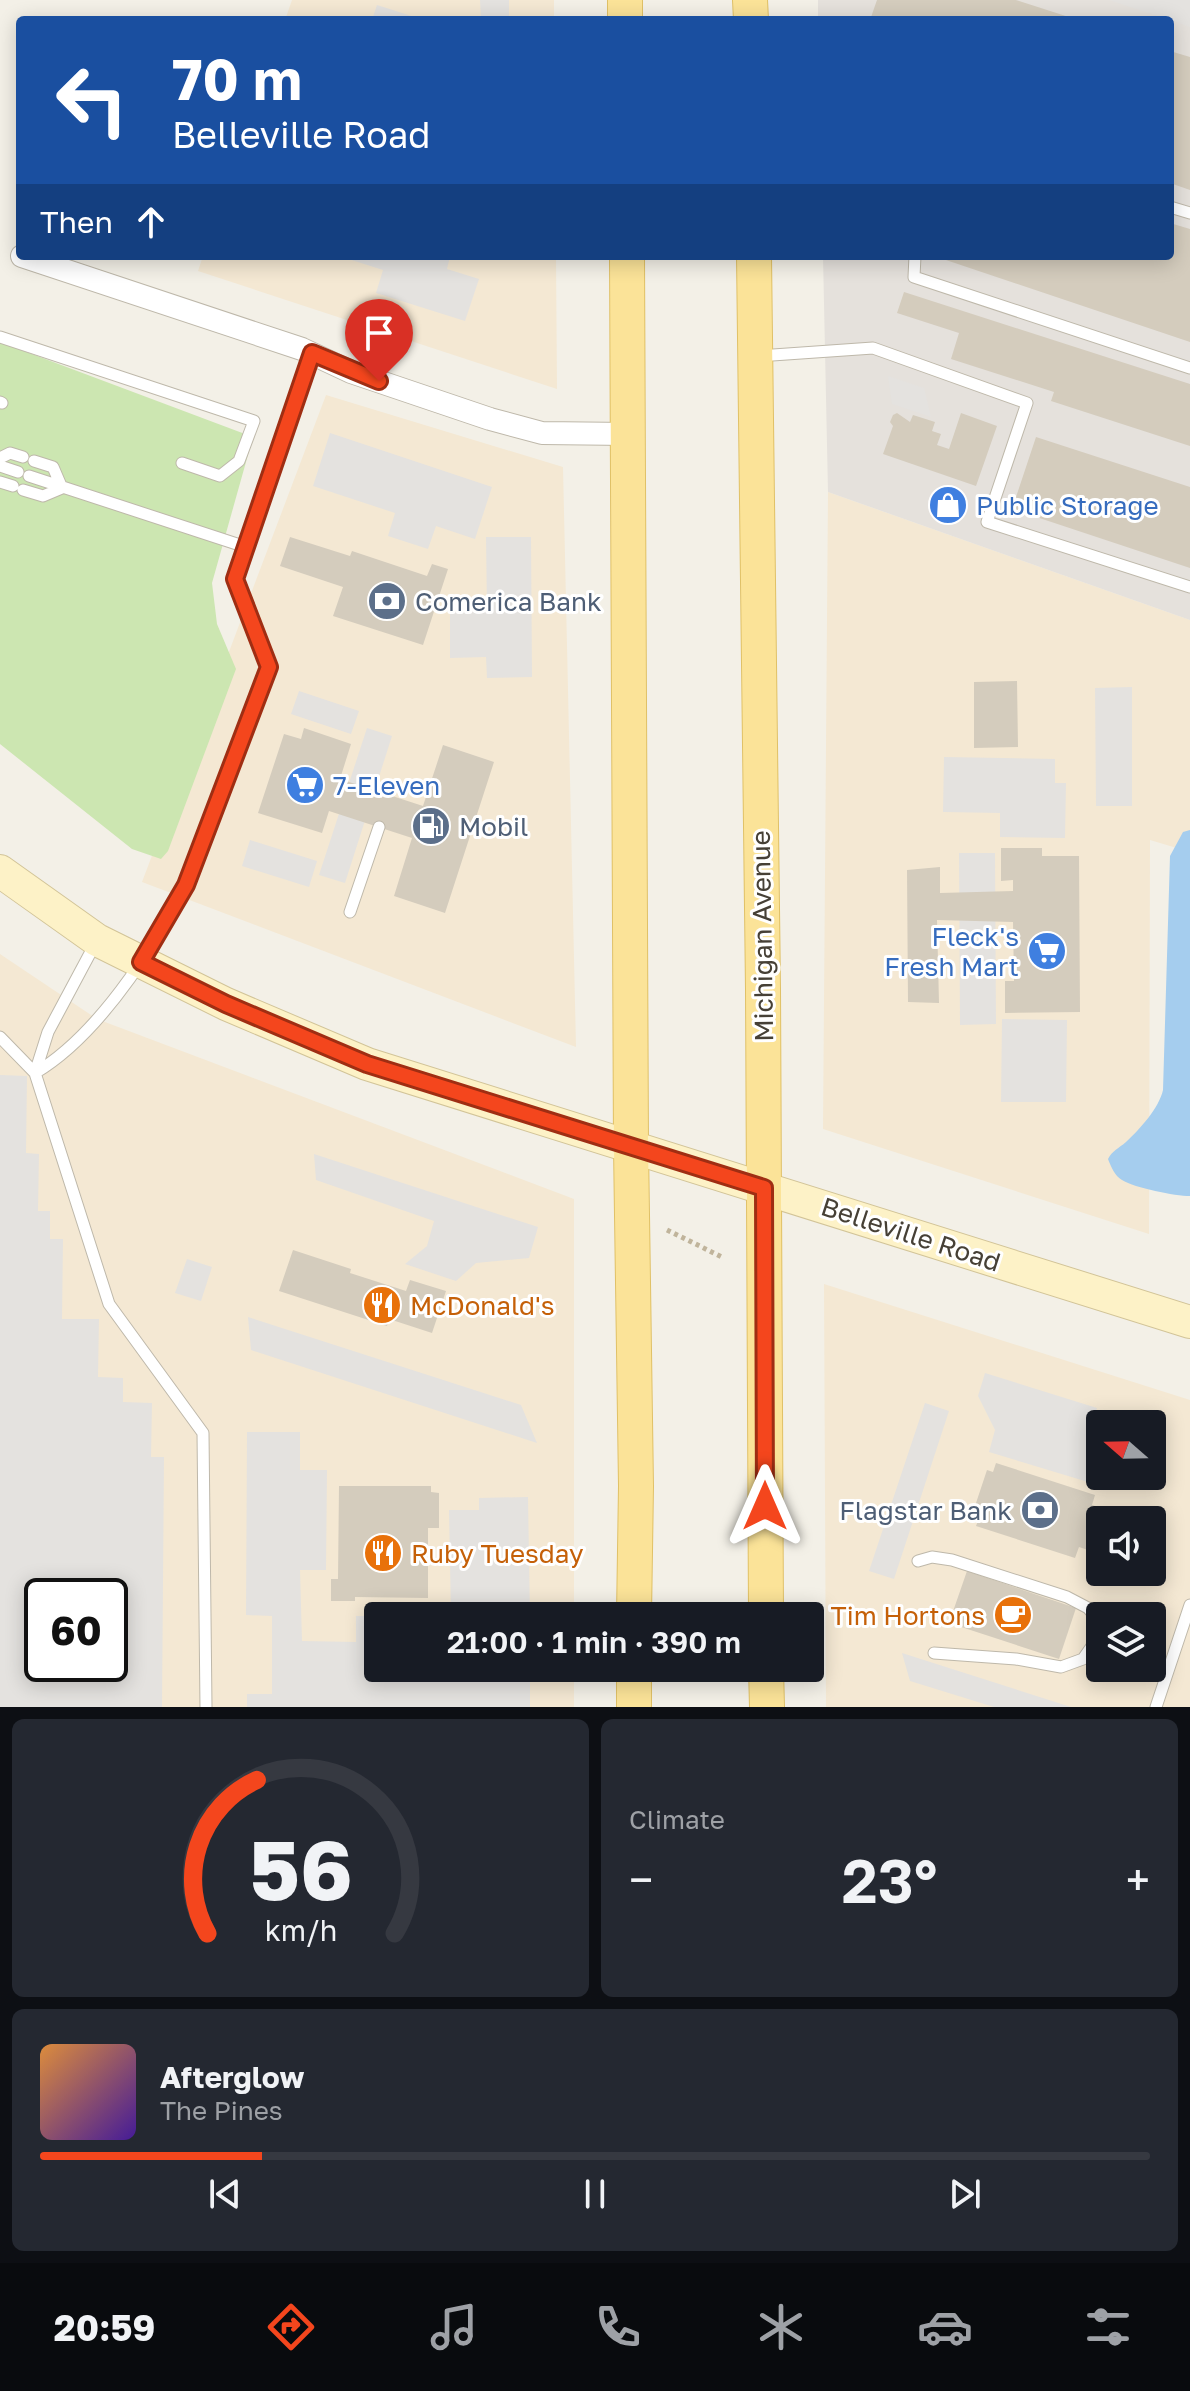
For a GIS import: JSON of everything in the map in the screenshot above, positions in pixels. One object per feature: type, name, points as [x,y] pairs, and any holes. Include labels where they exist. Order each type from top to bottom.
[{"type":"main road","points":[[627,260],[631,1147],[636,1486],[634,1602]]},
{"type":"main road","name":"Michigan Avenue","points":[[754,260],[766,1602]]},
{"type":"main road","name":"Belleville Road","points":[[0,871],[97,940],[226,1004],[367,1064],[1190,1322]]},
{"type":"main road","points":[[634,1682],[634,1707]]},
{"type":"main road","points":[[766,1682],[767,1707]]},
{"type":"street","points":[[33,260],[312,353],[351,372],[490,419],[542,433],[628,434]]},
{"type":"lane","points":[[915,260],[914,277],[1190,368]]},
{"type":"lane","points":[[0,337],[254,421],[239,461],[220,476],[182,463]]},
{"type":"lane","points":[[754,356],[873,348],[1027,403],[987,522],[1190,587]]},
{"type":"lane","points":[[35,1073],[59,1059],[97,1019],[141,962],[186,885],[269,667],[235,579],[312,353]]},
{"type":"lane","points":[[0,458],[10,453],[53,467],[62,488]]},
{"type":"lane","points":[[0,466],[246,547]]},
{"type":"lane","points":[[0,482],[43,496],[62,488]]},
{"type":"lane","points":[[350,912],[379,827]]},
{"type":"lane","points":[[35,1073],[48,1032],[97,940]]},
{"type":"lane","points":[[0,1037],[35,1073],[109,1304],[203,1433],[206,1707]]},
{"type":"lane","points":[[918,1561],[932,1557],[952,1560],[1067,1597],[1088,1608],[1099,1621],[1097,1639],[1083,1659],[1061,1667],[1016,1659],[934,1653]]},
{"type":"lane","points":[[1156,1707],[1190,1605]]},
{"type":"path","points":[[667,1230],[722,1257]]},
{"type":"shaded area","points":[[292,0],[554,0],[554,16],[286,16]]},
{"type":"shaded area","points":[[480,0],[509,0],[509,16],[481,16]]},
{"type":"shaded area","points":[[818,0],[1190,0],[1190,620],[828,492],[823,260],[1174,260],[1174,16],[818,16]]},
{"type":"shaded area","points":[[1109,0],[1190,0],[1190,27],[1174,21],[1174,16],[1158,16]]},
{"type":"shaded area","points":[[377,5],[411,16],[373,16]]},
{"type":"shaded area","points":[[202,260],[556,260],[557,389],[198,271]]},
{"type":"shaded area","points":[[352,260],[449,260],[447,269],[479,279],[465,321],[376,293],[383,270]]},
{"type":"shaded area","points":[[888,376],[924,388],[931,417],[892,404]]},
{"type":"shaded area","points":[[326,395],[563,467],[576,1047],[142,882]]},
{"type":"shaded area","points":[[330,433],[492,487],[475,539],[436,526],[428,549],[388,536],[395,513],[313,486]]},
{"type":"shaded area","points":[[828,492],[1190,620],[1190,852],[1150,840],[1149,1234],[823,1129]]},
{"type":"shaded area","points":[[486,537],[531,537],[532,677],[487,678],[486,657],[450,658],[450,612],[487,611]]},
{"type":"shaded area","points":[[1132,687],[1132,806],[1096,806],[1095,688]]},
{"type":"shaded area","points":[[299,691],[359,711],[351,734],[291,714]]},
{"type":"shaded area","points":[[367,728],[392,736],[345,883],[319,875]]},
{"type":"shaded area","points":[[944,757],[1055,759],[1055,783],[1066,783],[1065,838],[1000,837],[1000,813],[943,812]]},
{"type":"shaded area","points":[[250,840],[317,861],[309,887],[242,866]]},
{"type":"shaded area","points":[[959,853],[995,853],[996,1024],[960,1025]]},
{"type":"shaded area","points":[[0,954],[97,1019],[574,1199],[574,1602],[364,1602],[364,1682],[574,1682],[574,1707],[0,1707]]},
{"type":"shaded area","points":[[1002,1019],[1067,1020],[1066,1102],[1001,1102]]},
{"type":"shaded area","points":[[0,1075],[27,1076],[26,1153],[39,1154],[38,1211],[50,1211],[50,1239],[63,1239],[62,1319],[99,1319],[98,1377],[123,1378],[123,1402],[152,1403],[151,1457],[164,1457],[162,1707],[0,1707]]},
{"type":"shaded area","points":[[314,1154],[538,1227],[529,1258],[476,1263],[456,1281],[405,1264],[427,1246],[434,1221],[316,1180]]},
{"type":"shaded area","points":[[187,1259],[212,1267],[201,1301],[175,1293]]},
{"type":"shaded area","points":[[824,1284],[1190,1400],[1190,1707],[826,1707]]},
{"type":"shaded area","points":[[248,1317],[521,1405],[537,1443],[251,1350]]},
{"type":"shaded area","points":[[985,1373],[1097,1408],[1086,1410],[1086,1481],[989,1452],[995,1430],[978,1396]]},
{"type":"shaded area","points":[[925,1403],[949,1411],[894,1579],[869,1571]]},
{"type":"shaded area","points":[[247,1432],[300,1432],[300,1470],[327,1470],[326,1570],[300,1570],[302,1641],[356,1642],[356,1616],[364,1616],[364,1682],[530,1682],[530,1707],[247,1707],[247,1694],[272,1694],[272,1616],[246,1615]]},
{"type":"shaded area","points":[[528,1497],[530,1602],[451,1602],[449,1510],[479,1510],[479,1498]]},
{"type":"shaded area","points":[[902,1653],[1071,1707],[994,1707],[910,1681]]},
{"type":"green space","points":[[0,342],[253,437],[212,583],[217,624],[236,669],[168,851],[161,859],[132,849],[0,744]]},
{"type":"water","points":[[1190,830],[1190,1196],[1128,1183],[1117,1176],[1108,1159],[1148,1118],[1163,1090],[1170,856],[1183,832]]},
{"type":"building","points":[[877,0],[1016,0],[1066,16],[871,16]]},
{"type":"building","points":[[1174,52],[1190,57],[1190,190],[1174,184]]},
{"type":"building","points":[[1174,224],[1190,229],[1190,342],[946,260],[1174,260]]},
{"type":"building","points":[[904,292],[1190,384],[1190,446],[1051,401],[1054,392],[951,359],[959,333],[897,313]]},
{"type":"building","points":[[897,413],[910,422],[913,415],[935,422],[932,431],[941,434],[937,445],[949,449],[961,413],[997,426],[976,486],[883,454],[893,426],[890,422]]},
{"type":"building","points":[[1036,437],[1190,487],[1190,568],[1012,509]]},
{"type":"building","name":"Comerica Bank","points":[[290,537],[350,556],[352,551],[427,576],[432,564],[448,569],[423,645],[333,616],[343,587],[280,566]]},
{"type":"building","points":[[1017,681],[1018,747],[974,748],[974,682]]},
{"type":"building","points":[[304,728],[351,744],[340,779],[423,806],[443,745],[494,762],[445,913],[394,896],[412,838],[329,811],[322,833],[258,813],[284,734],[301,739]]},
{"type":"building","name":"Fleck's Fresh Mart","points":[[1001,848],[1042,848],[1042,856],[1079,856],[1080,1012],[1005,1013],[1005,981],[1014,981],[1013,922],[937,920],[939,1003],[908,1002],[907,870],[940,867],[940,893],[1013,891],[1013,880],[1001,881]]},
{"type":"building","name":"McDonald's","points":[[293,1250],[406,1291],[410,1280],[446,1291],[432,1333],[389,1319],[387,1326],[279,1291]]},
{"type":"building","name":"Flagstar Bank","points":[[996,1463],[1095,1495],[1092,1505],[1095,1506],[1086,1506],[1086,1549],[1079,1547],[1075,1558],[976,1526],[979,1518],[972,1515],[987,1470],[993,1472]]},
{"type":"building","name":"Ruby Tuesday","points":[[339,1486],[431,1486],[431,1492],[439,1493],[439,1528],[428,1528],[428,1598],[355,1597],[355,1601],[331,1601],[331,1579],[338,1579]]},
{"type":"building","name":"Tim Hortons","points":[[967,1571],[1076,1608],[1059,1659],[949,1623]]},
{"type":"place","name":"Public Storage","points":[[948,505]]},
{"type":"place","name":"Comerica Bank","points":[[387,601]]},
{"type":"place","name":"7-Eleven","points":[[305,785]]},
{"type":"place","name":"Mobil","points":[[431,826]]},
{"type":"place","name":"Fleck's Fresh Mart","points":[[1047,951]]},
{"type":"place","name":"McDonald's","points":[[382,1305]]},
{"type":"place","name":"Flagstar Bank","points":[[1040,1510]]},
{"type":"place","name":"Ruby Tuesday","points":[[383,1553]]},
{"type":"place","name":"Tim Hortons","points":[[1013,1615]]},
{"type":"route","points":[[379,381],[351,372],[312,353],[235,579],[269,667],[186,885],[141,962],[226,1004],[367,1064],[764,1188],[765,1506]]}]
